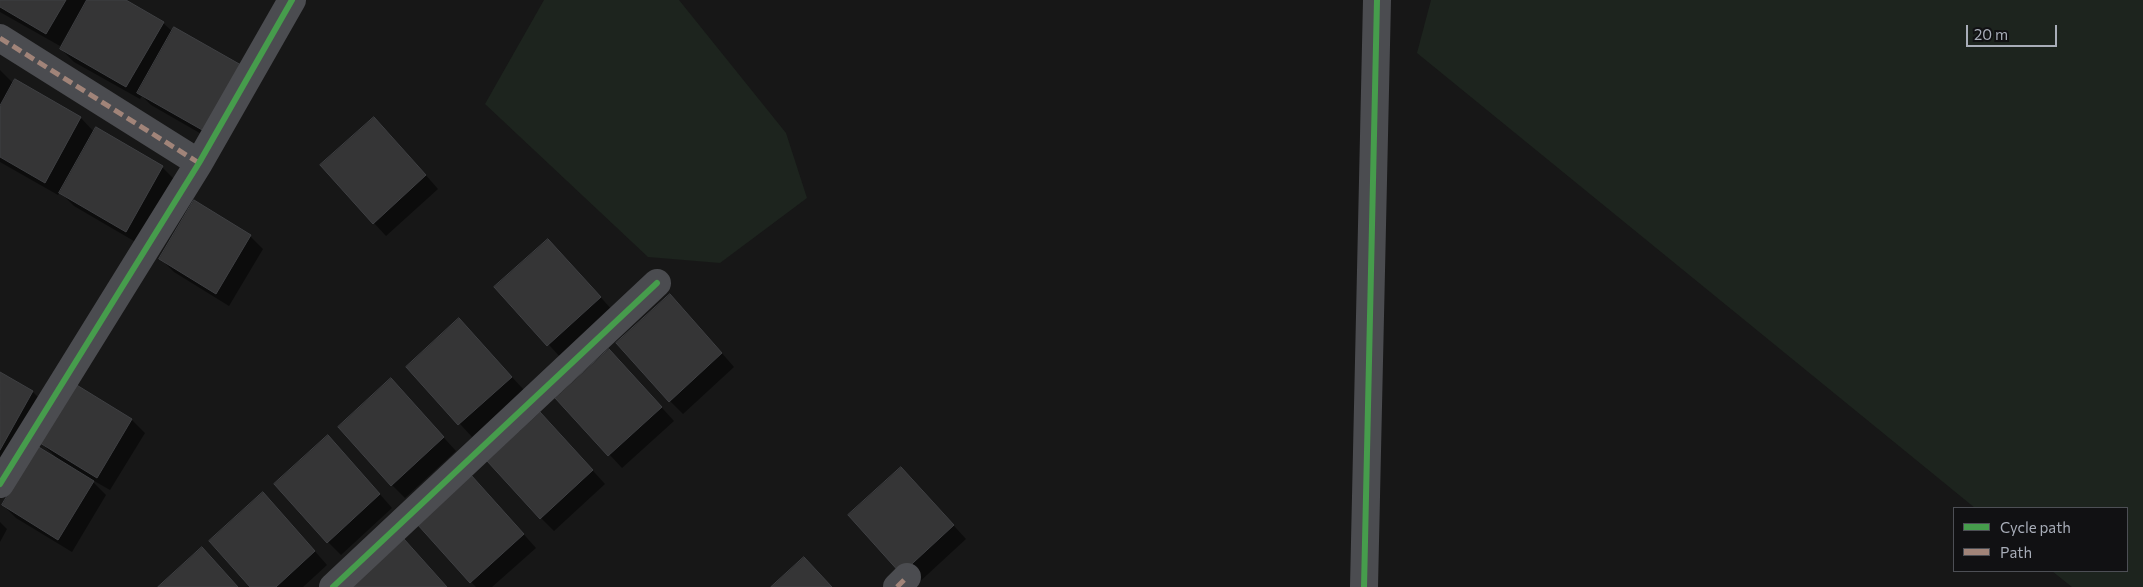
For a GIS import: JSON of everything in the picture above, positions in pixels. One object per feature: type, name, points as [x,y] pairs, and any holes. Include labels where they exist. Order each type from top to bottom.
[{"type":"street","points":[[0,484],[199,163],[292,0]]},
{"type":"street","points":[[1364,587],[1377,0]]},
{"type":"street","points":[[0,38],[199,163]]},
{"type":"street","points":[[333,587],[658,283]]},
{"type":"shaded area","points":[[544,0],[679,0],[786,133],[807,198],[720,263],[648,257],[485,104]]},
{"type":"shaded area","points":[[1431,0],[2143,0],[2143,587],[2072,587],[2053,572],[2128,572],[2128,507],[1974,507],[1417,53]]},
{"type":"building","points":[[0,0],[66,0],[46,34],[0,7]]},
{"type":"building","points":[[87,0],[126,0],[164,22],[126,87],[60,49]]},
{"type":"building","points":[[174,27],[241,65],[204,131],[137,93]]},
{"type":"building","points":[[15,79],[81,117],[45,183],[0,157],[0,106]]},
{"type":"building","points":[[374,117],[426,175],[373,224],[320,165]]},
{"type":"building","points":[[96,127],[163,166],[126,232],[59,193]]},
{"type":"building","points":[[194,200],[251,235],[216,294],[159,259]]},
{"type":"building","points":[[548,239],[601,297],[547,346],[494,287]]},
{"type":"building","points":[[670,294],[722,353],[669,402],[616,343]]},
{"type":"building","points":[[459,318],[512,377],[458,425],[406,367]]},
{"type":"building","points":[[609,349],[662,407],[608,456],[555,398]]},
{"type":"building","points":[[0,372],[33,391],[0,450]]},
{"type":"building","points":[[391,378],[444,437],[391,486],[338,427]]},
{"type":"building","points":[[75,384],[132,419],[97,478],[40,443]]},
{"type":"building","points":[[540,412],[593,470],[540,519],[487,461]]},
{"type":"building","points":[[328,435],[380,494],[327,543],[274,484]]},
{"type":"building","points":[[37,446],[94,481],[58,540],[2,505]]},
{"type":"building","points":[[901,467],[954,525],[901,574],[848,515]]},
{"type":"building","points":[[471,475],[524,534],[470,583],[417,524]]},
{"type":"building","points":[[263,492],[315,551],[276,587],[250,587],[209,541]]},
{"type":"building","points":[[404,539],[447,587],[351,587]]},
{"type":"building","points":[[202,547],[238,587],[158,587]]},
{"type":"building","points":[[804,557],[832,587],[771,587]]},
{"type":"marked path","points":[[0,38],[199,163]]},
{"type":"marked path","points":[[897,587],[907,577]]},
{"type":"cycle path","points":[[0,484],[199,163],[292,0]]},
{"type":"cycle path","points":[[1364,587],[1377,0]]},
{"type":"cycle path","points":[[333,587],[657,283]]}]
